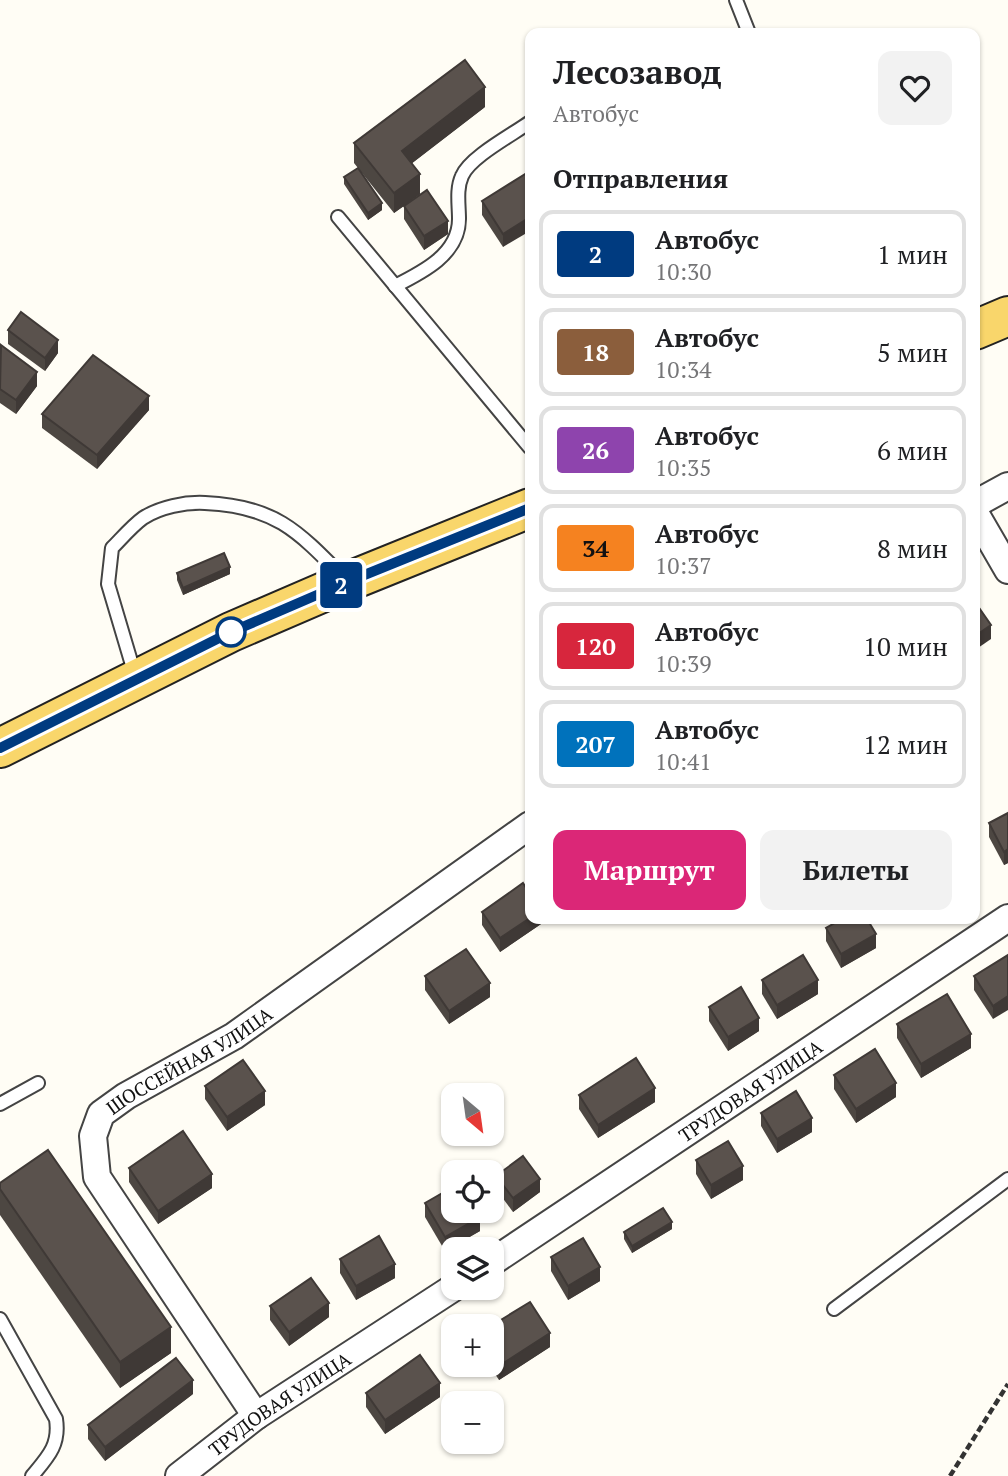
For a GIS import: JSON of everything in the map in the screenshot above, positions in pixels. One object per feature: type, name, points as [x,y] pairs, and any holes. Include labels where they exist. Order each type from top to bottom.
[{"type":"main road","points":[[980,328],[1008,316]]},
{"type":"main road","points":[[0,748],[231,632],[525,510]]},
{"type":"street","points":[[980,501],[1008,486]]},
{"type":"street","points":[[980,522],[1008,570]]},
{"type":"street","name":"ШОССЕЙНАЯ УЛИЦА","points":[[256,1416],[97,1177],[93,1136],[101,1114],[234,1036],[525,829]]},
{"type":"street","name":"ТРУДОВАЯ УЛИЦА","points":[[504,1254],[1008,918]]},
{"type":"street","name":"ТРУДОВАЯ УЛИЦА","points":[[179,1476],[256,1416],[441,1296]]},
{"type":"lane","points":[[736,0],[747,28]]},
{"type":"lane","points":[[396,286],[451,250],[458,236],[459,188],[462,175],[471,163],[525,125]]},
{"type":"lane","points":[[338,217],[525,443]]},
{"type":"lane","points":[[136,678],[108,584],[111,548],[144,518],[186,502],[234,504],[266,513],[306,540],[347,582]]},
{"type":"lane","points":[[0,1104],[38,1083]]},
{"type":"lane","points":[[834,1309],[1008,1179]]},
{"type":"lane","points":[[0,1319],[55,1419],[58,1434],[49,1457],[32,1476]]},
{"type":"path","points":[[950,1476],[1008,1384]]},
{"type":"building","points":[[465,60],[485,87],[402,151],[420,174],[394,193],[354,143]]},
{"type":"building","points":[[358,168],[382,203],[368,213],[344,177]]},
{"type":"building","points":[[525,174],[525,220],[503,234],[482,201]]},
{"type":"building","points":[[427,190],[448,221],[424,236],[404,206]]},
{"type":"building","points":[[21,312],[58,340],[45,358],[8,330]]},
{"type":"building","points":[[1,345],[37,372],[16,400],[0,389]]},
{"type":"building","points":[[93,355],[149,396],[97,455],[42,414]]},
{"type":"building","points":[[224,553],[230,567],[183,588],[177,573]]},
{"type":"building","points":[[980,609],[991,625],[980,633]]},
{"type":"building","points":[[1008,813],[1008,849],[1004,852],[989,823]]},
{"type":"building","points":[[523,883],[525,921],[500,938],[482,912]]},
{"type":"building","points":[[833,924],[870,924],[876,934],[841,954],[826,928]]},
{"type":"building","points":[[466,949],[490,983],[449,1011],[425,976]]},
{"type":"building","points":[[803,955],[818,980],[777,1005],[762,980]]},
{"type":"building","points":[[1008,955],[1008,996],[993,1006],[974,976]]},
{"type":"building","points":[[741,987],[759,1018],[728,1037],[709,1007]]},
{"type":"building","points":[[947,994],[971,1034],[921,1064],[897,1024]]},
{"type":"building","points":[[875,1049],[896,1083],[856,1109],[834,1075]]},
{"type":"building","points":[[636,1058],[655,1088],[598,1125],[579,1095]]},
{"type":"building","points":[[243,1060],[265,1091],[227,1117],[205,1086]]},
{"type":"building","points":[[796,1091],[812,1118],[777,1139],[761,1113]]},
{"type":"building","points":[[183,1131],[212,1174],[158,1211],[129,1168]]},
{"type":"building","points":[[728,1141],[743,1166],[711,1185],[696,1160]]},
{"type":"building","points":[[48,1150],[171,1327],[120,1362],[0,1189],[0,1183]]},
{"type":"building","points":[[523,1156],[540,1179],[513,1198],[504,1186],[504,1170]]},
{"type":"building","points":[[441,1194],[441,1223],[470,1223],[445,1237],[425,1203]]},
{"type":"building","points":[[663,1208],[672,1222],[632,1246],[624,1232]]},
{"type":"building","points":[[379,1236],[395,1264],[356,1286],[340,1259]]},
{"type":"building","points":[[583,1238],[600,1267],[568,1286],[551,1257]]},
{"type":"building","points":[[311,1278],[329,1303],[289,1332],[270,1306]]},
{"type":"building","points":[[530,1302],[550,1333],[504,1363],[504,1318]]},
{"type":"building","points":[[420,1355],[440,1383],[385,1420],[366,1393]]},
{"type":"building","points":[[176,1358],[193,1380],[105,1447],[88,1425]]},
{"type":"bus line","name":"2","points":[[0,748],[231,632],[525,510]]}]
